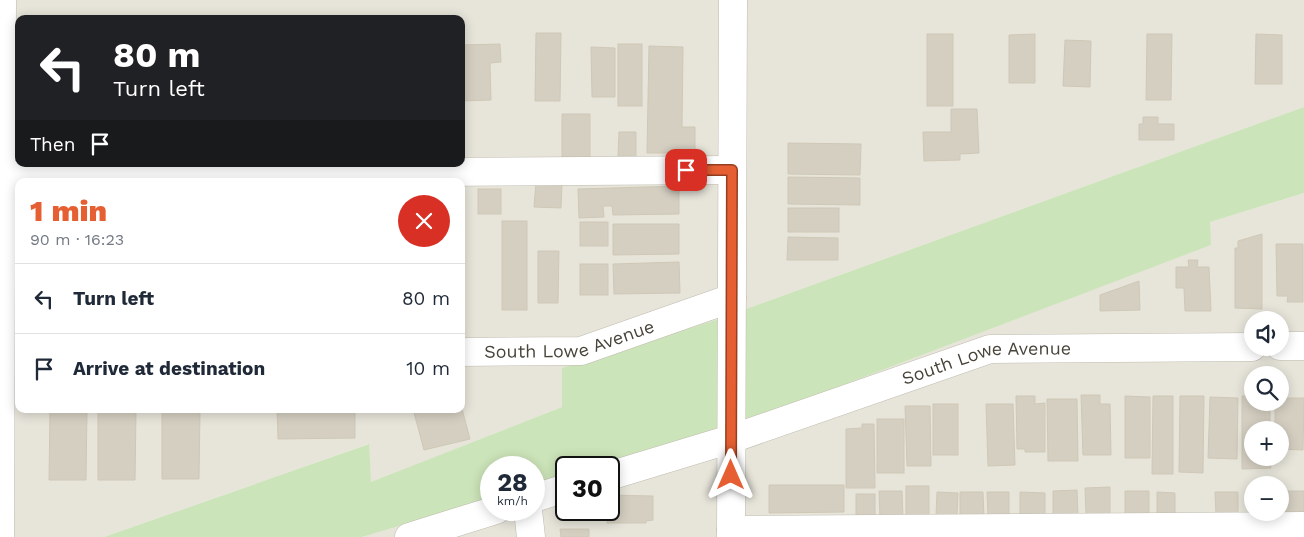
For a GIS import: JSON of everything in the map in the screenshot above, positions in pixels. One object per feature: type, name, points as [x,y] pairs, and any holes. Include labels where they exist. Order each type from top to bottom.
[{"type":"street","points":[[0,536],[7,356],[1,175],[2,0]]},
{"type":"street","points":[[733,0],[731,533],[1304,526]]},
{"type":"street","points":[[1,175],[732,170]]},
{"type":"street","name":"South Lowe Avenue","points":[[465,352],[581,350],[732,298]]},
{"type":"street","points":[[1289,346],[1304,346]]},
{"type":"street","name":"South Lowe Avenue","points":[[620,473],[731,439],[990,349],[1244,347]]},
{"type":"street","points":[[409,537],[480,515]]},
{"type":"street","points":[[529,521],[531,537]]},
{"type":"shaded area","points":[[0,0],[1304,0],[1304,107],[716,320],[583,363],[562,407],[370,483],[368,444],[104,537],[0,537]]},
{"type":"shaded area","points":[[1304,193],[1304,537],[362,537],[480,502],[480,521],[545,521],[545,499],[555,488],[555,521],[620,521],[620,464],[717,433],[1210,245],[1209,222]]},
{"type":"green space","points":[[1304,107],[1304,193],[1210,222],[1211,245],[717,433],[620,461],[620,456],[555,456],[555,480],[545,484],[545,456],[480,456],[480,502],[362,537],[104,537],[369,444],[371,482],[562,407],[562,368],[716,320]]},
{"type":"building","points":[[536,33],[561,33],[560,101],[535,101]]},
{"type":"building","points":[[927,34],[953,34],[953,106],[927,106]]},
{"type":"building","points":[[1035,34],[1035,83],[1009,83],[1009,35]]},
{"type":"building","points":[[1147,34],[1172,34],[1171,100],[1146,100]]},
{"type":"building","points":[[1256,34],[1282,35],[1282,84],[1255,84]]},
{"type":"building","points":[[1065,40],[1091,41],[1090,87],[1063,86]]},
{"type":"building","points":[[500,44],[501,62],[490,63],[491,100],[465,101],[465,45]]},
{"type":"building","points":[[618,44],[642,44],[642,106],[618,106]]},
{"type":"building","points":[[649,46],[683,47],[682,127],[695,127],[695,153],[647,153]]},
{"type":"building","points":[[591,47],[615,48],[615,97],[592,97]]},
{"type":"building","points":[[951,109],[977,109],[979,153],[960,154],[960,160],[924,161],[923,132],[951,132]]},
{"type":"building","points":[[562,114],[590,114],[590,158],[562,157]]},
{"type":"building","points":[[1143,117],[1158,117],[1158,124],[1174,124],[1174,140],[1139,140],[1139,124],[1143,124]]},
{"type":"building","points":[[619,132],[636,132],[636,156],[618,156]]},
{"type":"building","points":[[788,143],[861,144],[860,175],[788,174]]},
{"type":"building","points":[[788,177],[860,178],[860,205],[788,204]]},
{"type":"building","points":[[536,182],[562,184],[561,208],[534,207]]},
{"type":"building","points":[[679,186],[679,214],[613,215],[612,206],[603,206],[604,217],[579,218],[578,189]]},
{"type":"building","points":[[478,189],[501,189],[501,214],[478,214]]},
{"type":"building","points":[[788,208],[839,208],[839,232],[788,232]]},
{"type":"building","points":[[502,221],[527,221],[527,310],[502,310]]},
{"type":"building","points":[[580,222],[608,222],[608,246],[580,246]]},
{"type":"building","points":[[613,224],[679,224],[679,254],[613,255]]},
{"type":"building","points":[[1262,234],[1262,309],[1235,308],[1235,248],[1238,248],[1238,241]]},
{"type":"building","points":[[788,237],[838,238],[838,260],[787,260]]},
{"type":"building","points":[[1276,244],[1303,244],[1303,302],[1287,302],[1288,296],[1277,296]]},
{"type":"building","points":[[538,251],[559,251],[558,303],[538,303]]},
{"type":"building","points":[[1188,260],[1198,260],[1197,267],[1209,267],[1211,311],[1185,311],[1184,288],[1176,288],[1176,267],[1189,267]]},
{"type":"building","points":[[679,262],[680,293],[614,294],[613,264]]},
{"type":"building","points":[[580,264],[608,264],[608,295],[580,295]]},
{"type":"building","points":[[1139,281],[1140,310],[1100,311],[1100,295]]},
{"type":"building","points":[[1081,395],[1100,395],[1100,404],[1110,404],[1111,455],[1083,455]]},
{"type":"building","points":[[1016,396],[1035,396],[1035,404],[1045,403],[1045,452],[1025,452],[1025,449],[1017,449]]},
{"type":"building","points":[[1125,396],[1150,397],[1150,458],[1125,458]]},
{"type":"building","points":[[1153,396],[1173,396],[1173,474],[1152,474]]},
{"type":"building","points":[[1180,396],[1204,396],[1203,473],[1179,472]]},
{"type":"building","points":[[1242,396],[1244,396],[1244,411],[1270,411],[1270,421],[1244,421],[1244,466],[1271,466],[1271,468],[1242,469]]},
{"type":"building","points":[[1210,397],[1238,398],[1237,459],[1208,458]]},
{"type":"building","points":[[1289,398],[1304,398],[1303,450],[1289,449],[1289,421],[1275,421],[1275,411],[1289,411]]},
{"type":"building","points":[[1047,399],[1077,399],[1078,461],[1048,461]]},
{"type":"building","points":[[933,404],[958,404],[958,455],[933,455]]},
{"type":"building","points":[[986,404],[1013,404],[1015,465],[988,466]]},
{"type":"building","points":[[905,406],[930,406],[931,466],[907,466]]},
{"type":"building","points":[[50,413],[87,413],[86,480],[49,480]]},
{"type":"building","points":[[98,413],[136,413],[135,480],[98,480]]},
{"type":"building","points":[[162,413],[200,413],[199,479],[162,479]]},
{"type":"building","points":[[277,413],[355,413],[355,438],[278,439]]},
{"type":"building","points":[[414,413],[463,413],[470,439],[424,450]]},
{"type":"building","points":[[877,419],[904,419],[904,473],[877,473]]},
{"type":"building","points":[[862,424],[874,424],[875,488],[846,488],[846,429],[862,428]]},
{"type":"building","points":[[769,485],[844,485],[844,512],[769,513]]},
{"type":"building","points":[[906,486],[929,486],[929,518],[906,518]]},
{"type":"building","points":[[1110,487],[1110,514],[1086,514],[1085,488]]},
{"type":"building","points":[[1077,490],[1078,516],[1053,517],[1053,491]]},
{"type":"building","points":[[879,491],[902,491],[903,517],[880,517]]},
{"type":"building","points":[[1125,491],[1149,491],[1149,515],[1125,514]]},
{"type":"building","points":[[1289,491],[1304,491],[1304,518],[1289,514]]},
{"type":"building","points":[[937,492],[958,493],[957,517],[936,516]]},
{"type":"building","points":[[960,492],[983,492],[984,517],[960,517]]},
{"type":"building","points":[[987,492],[1009,492],[1009,517],[988,517]]},
{"type":"building","points":[[1020,492],[1045,493],[1045,518],[1020,518]]},
{"type":"building","points":[[1157,492],[1175,493],[1175,518],[1157,517]]},
{"type":"building","points":[[1215,492],[1238,492],[1238,515],[1216,516]]},
{"type":"building","points":[[856,494],[875,494],[875,521],[856,521]]},
{"type":"building","points":[[620,495],[653,496],[653,520],[646,521],[646,523],[607,523],[607,521],[620,521]]},
{"type":"building","points":[[560,529],[589,529],[589,537],[561,537]]},
{"type":"route","points":[[686,170],[732,170],[731,475]]}]
